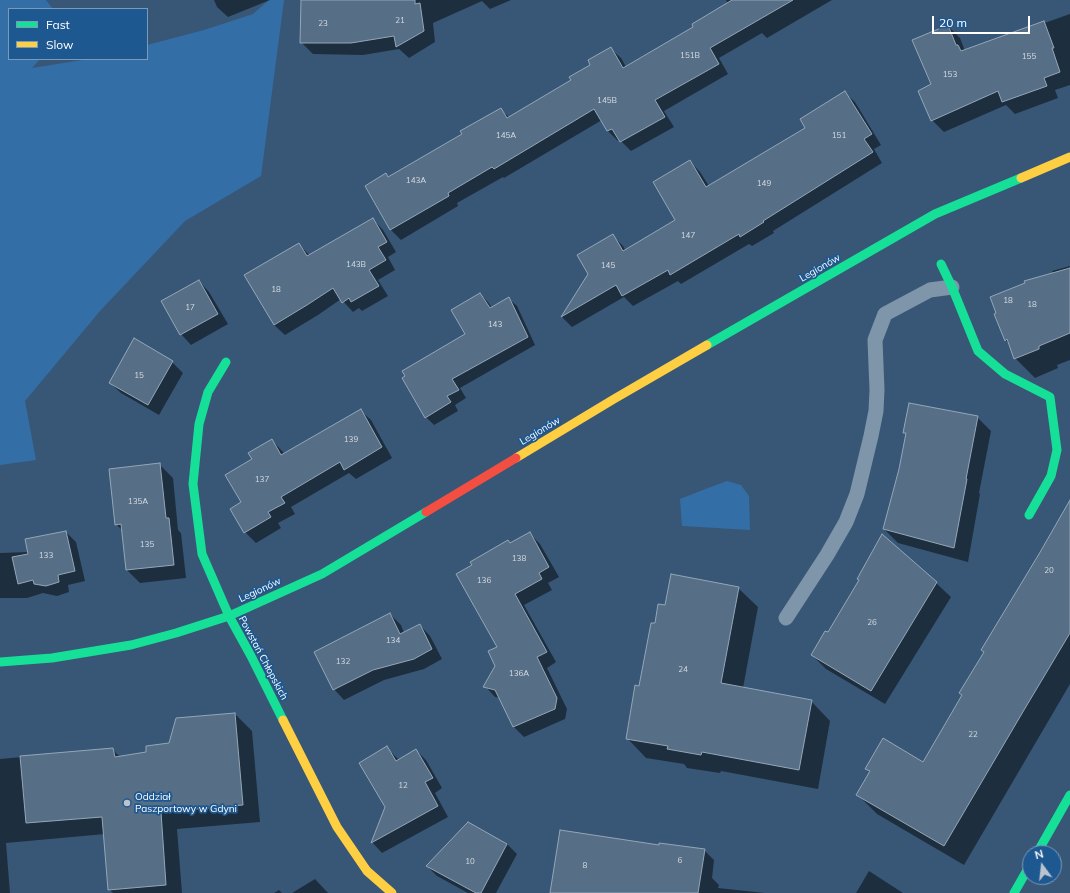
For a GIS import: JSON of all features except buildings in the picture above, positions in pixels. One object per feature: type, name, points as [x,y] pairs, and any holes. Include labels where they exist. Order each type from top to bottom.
[{"type":"street","name":"Legionów","points":[[0,662],[52,658],[131,645],[176,633],[229,616],[322,574],[614,399],[935,214],[1070,157]]},
{"type":"street","points":[[941,264],[978,351],[1005,374],[1050,397],[1056,450],[1051,476],[1029,515]]},
{"type":"street","name":"Powstań Chłopskich","points":[[226,362],[208,392],[199,424],[193,484],[202,554],[229,616],[251,656],[337,828],[367,871],[392,893]]},
{"type":"street","points":[[1042,845],[1070,795]]},
{"type":"street","points":[[1014,893],[1022,880]]},
{"type":"lane","points":[[786,618],[827,555],[846,522],[857,494],[872,436],[876,411],[877,390],[875,340],[885,314],[930,290],[952,287]]},
{"type":"shaded area","points":[[0,0],[46,0],[52,8],[8,8],[8,60],[39,60],[32,68],[83,60],[148,60],[148,45],[204,30],[253,14],[269,0],[284,0],[261,176],[185,221],[100,311],[25,401],[36,460],[0,465]]},
{"type":"shaded area","points":[[727,481],[741,485],[749,496],[750,530],[682,526],[680,499]]},
{"type":"traffic: fast","points":[[707,345],[935,214],[1021,178]]},
{"type":"traffic: fast","points":[[941,264],[978,351],[1005,374],[1050,397],[1057,450],[1051,476],[1029,515]]},
{"type":"traffic: fast","points":[[226,362],[208,392],[199,424],[193,484],[202,554],[229,616],[283,720]]},
{"type":"traffic: fast","points":[[0,662],[52,658],[131,645],[176,633],[229,616],[322,574],[426,512]]},
{"type":"traffic: fast","points":[[1042,845],[1070,795]]},
{"type":"traffic: fast","points":[[1014,893],[1022,879]]},
{"type":"traffic: slow","points":[[1021,178],[1070,157]]},
{"type":"traffic: slow","points":[[516,458],[707,345]]},
{"type":"traffic: slow","points":[[283,720],[337,827],[367,871],[392,893]]},
{"type":"traffic: jam","points":[[426,512],[516,458]]},
{"type":"place","name":"Oddział Paszportowy w Gdyni","points":[[127,803]]}]
